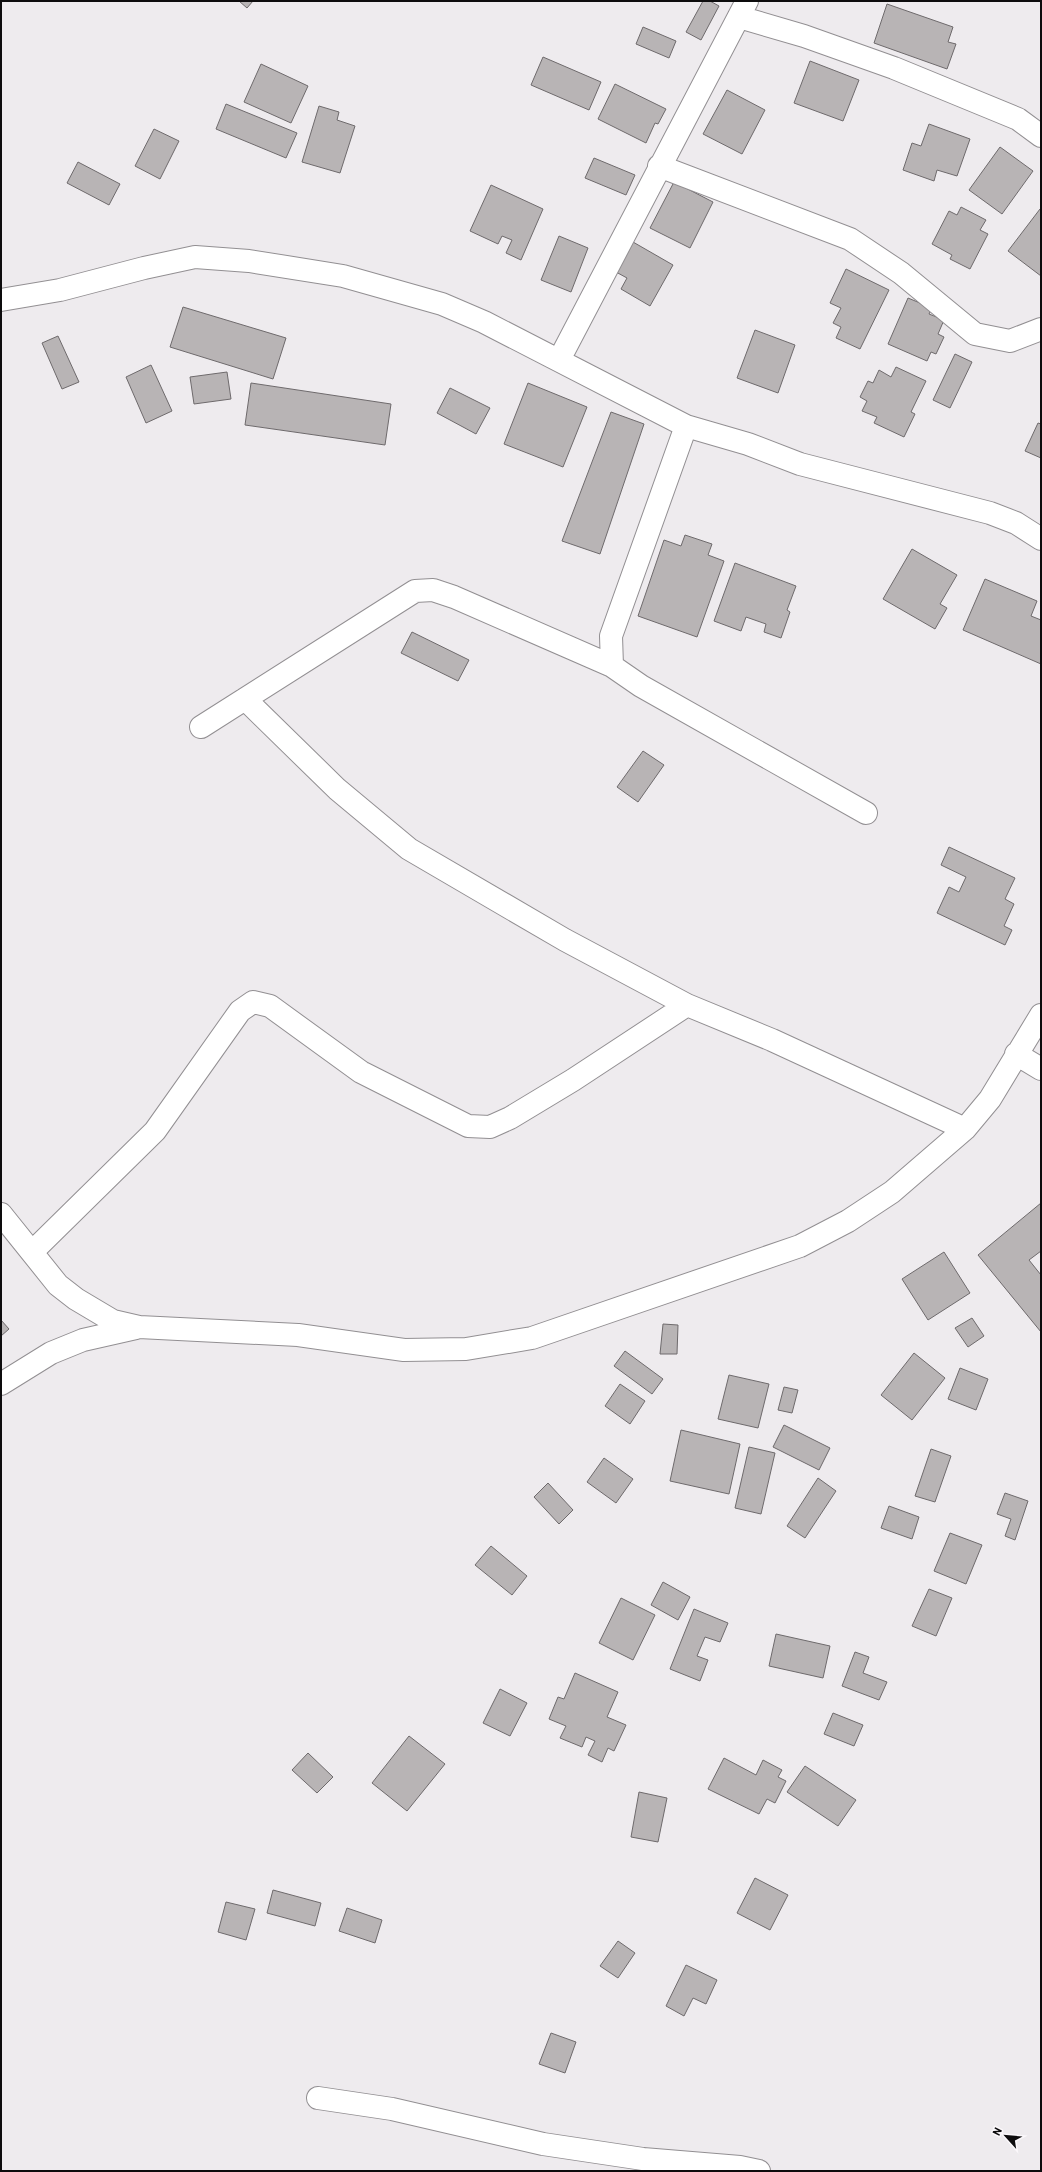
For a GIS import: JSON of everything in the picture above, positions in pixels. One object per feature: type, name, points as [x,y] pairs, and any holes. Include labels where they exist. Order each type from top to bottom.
[{"type":"street","points":[[559,360],[659,166],[743,9],[804,36],[894,68],[1018,120],[1041,136]]},
{"type":"street","points":[[659,166],[850,239],[901,273],[975,334],[1010,340],[1041,329]]},
{"type":"street","points":[[1,300],[60,290],[144,268],[196,257],[249,261],[343,276],[442,304],[484,322],[686,426],[748,444],[800,464],[983,511],[1016,523],[1041,539]]},
{"type":"street","points":[[612,666],[611,636],[686,426]]},
{"type":"street","points":[[201,727],[415,591],[434,590],[454,597],[612,666],[641,686],[866,814]]},
{"type":"street","points":[[245,699],[337,789],[409,848],[565,940],[687,1005],[772,1040],[965,1129]]},
{"type":"street","points":[[32,1252],[155,1131],[240,1011],[252,1002],[270,1006],[361,1072],[468,1126],[490,1127],[510,1118],[573,1080],[687,1005]]},
{"type":"street","points":[[1,1214],[58,1285],[76,1299],[113,1321],[139,1327],[298,1335],[404,1350],[466,1349],[532,1338],[800,1246],[848,1221],[892,1192],[965,1129],[990,1099],[1041,1015]]},
{"type":"street","points":[[1016,1054],[1041,1069]]},
{"type":"street","points":[[1,1384],[51,1353],[83,1340],[139,1327]]},
{"type":"street","points":[[318,2098],[392,2109],[543,2144],[643,2159],[740,2166],[759,2171]]},
{"type":"building","points":[[239,1],[253,1],[247,8]]},
{"type":"building","points":[[703,1],[710,1],[719,6],[701,40],[686,32]]},
{"type":"building","points":[[887,4],[953,27],[948,42],[956,44],[947,69],[874,43]]},
{"type":"building","points":[[643,27],[676,41],[669,58],[636,44]]},
{"type":"building","points":[[543,57],[601,82],[589,110],[531,85]]},
{"type":"building","points":[[810,61],[859,80],[843,121],[794,103]]},
{"type":"building","points":[[261,64],[308,86],[291,123],[244,102]]},
{"type":"building","points":[[615,84],[666,109],[658,124],[655,123],[646,143],[598,119]]},
{"type":"building","points":[[727,90],[765,110],[742,154],[703,134]]},
{"type":"building","points":[[226,104],[297,133],[286,158],[216,129]]},
{"type":"building","points":[[319,106],[339,112],[337,120],[355,126],[340,173],[302,162]]},
{"type":"building","points":[[929,124],[970,139],[957,176],[937,170],[934,181],[903,170],[912,143],[921,146]]},
{"type":"building","points":[[154,129],[179,141],[160,179],[135,166]]},
{"type":"building","points":[[1000,147],[1033,171],[1002,214],[969,190]]},
{"type":"building","points":[[594,158],[635,175],[626,195],[585,178]]},
{"type":"building","points":[[78,162],[120,184],[109,205],[67,183]]},
{"type":"building","points":[[674,182],[713,202],[690,248],[650,228]]},
{"type":"building","points":[[491,185],[543,209],[521,260],[506,253],[512,240],[502,236],[498,244],[470,231]]},
{"type":"building","points":[[961,207],[986,220],[980,230],[988,234],[970,269],[950,259],[952,255],[932,244],[949,211],[957,215]]},
{"type":"building","points":[[1041,209],[1041,276],[1008,251]]},
{"type":"building","points":[[559,236],[588,248],[571,292],[541,280]]},
{"type":"building","points":[[633,242],[673,265],[650,306],[621,289],[627,278],[616,272]]},
{"type":"building","points":[[846,269],[889,290],[860,349],[836,338],[841,327],[833,323],[841,308],[830,303]]},
{"type":"building","points":[[908,298],[932,308],[929,314],[944,320],[938,334],[944,337],[936,354],[931,352],[927,361],[888,344]]},
{"type":"building","points":[[183,307],[286,338],[273,379],[170,347]]},
{"type":"building","points":[[755,330],[795,345],[778,393],[737,378]]},
{"type":"building","points":[[58,336],[79,382],[62,389],[42,343]]},
{"type":"building","points":[[955,354],[972,362],[950,408],[933,400]]},
{"type":"building","points":[[151,365],[172,411],[146,423],[126,377]]},
{"type":"building","points":[[896,367],[926,381],[911,412],[915,414],[904,437],[874,423],[877,417],[862,411],[867,401],[860,397],[868,381],[873,383],[879,370],[891,377]]},
{"type":"building","points":[[227,372],[231,399],[194,404],[190,377]]},
{"type":"building","points":[[251,383],[391,404],[385,445],[245,425]]},
{"type":"building","points":[[528,383],[587,407],[563,467],[504,444]]},
{"type":"building","points":[[450,388],[490,408],[476,434],[437,413]]},
{"type":"building","points":[[611,412],[644,424],[600,554],[562,541]]},
{"type":"building","points":[[1038,423],[1041,424],[1041,458],[1025,451]]},
{"type":"building","points":[[685,535],[712,544],[708,555],[724,561],[697,637],[638,616],[664,540],[681,546]]},
{"type":"building","points":[[912,549],[957,575],[940,604],[947,608],[935,629],[883,599]]},
{"type":"building","points":[[735,563],[796,586],[787,610],[790,612],[781,638],[764,632],[766,624],[746,617],[741,631],[714,621]]},
{"type":"building","points":[[985,579],[1037,601],[1031,616],[1041,620],[1041,664],[963,630]]},
{"type":"building","points":[[412,632],[469,660],[458,681],[401,653]]},
{"type":"building","points":[[643,751],[664,765],[638,802],[617,787]]},
{"type":"building","points":[[949,847],[1015,878],[1005,899],[1014,904],[1004,926],[1012,930],[1005,945],[937,913],[949,887],[959,892],[966,877],[941,865]]},
{"type":"building","points":[[1041,1203],[1041,1251],[1029,1260],[1041,1275],[1041,1332],[978,1255]]},
{"type":"building","points":[[944,1252],[970,1293],[928,1320],[902,1279]]},
{"type":"building","points":[[972,1318],[984,1336],[968,1347],[955,1328]]},
{"type":"building","points":[[1,1320],[9,1329],[1,1336]]},
{"type":"building","points":[[663,1324],[678,1325],[677,1354],[660,1354]]},
{"type":"building","points":[[625,1351],[663,1379],[652,1394],[614,1366]]},
{"type":"building","points":[[914,1353],[945,1378],[912,1420],[881,1395]]},
{"type":"building","points":[[960,1368],[988,1379],[976,1410],[948,1399]]},
{"type":"building","points":[[729,1375],[769,1384],[758,1428],[718,1419]]},
{"type":"building","points":[[620,1384],[645,1401],[630,1424],[605,1406]]},
{"type":"building","points":[[784,1387],[798,1390],[792,1413],[778,1410]]},
{"type":"building","points":[[784,1425],[830,1448],[819,1470],[773,1447]]},
{"type":"building","points":[[681,1430],[740,1444],[729,1494],[670,1481]]},
{"type":"building","points":[[749,1447],[775,1453],[761,1514],[735,1508]]},
{"type":"building","points":[[931,1449],[951,1456],[935,1502],[915,1496]]},
{"type":"building","points":[[604,1458],[633,1479],[616,1503],[587,1482]]},
{"type":"building","points":[[818,1478],[836,1491],[805,1538],[787,1526]]},
{"type":"building","points":[[548,1483],[573,1510],[559,1524],[534,1497]]},
{"type":"building","points":[[1005,1493],[1028,1501],[1015,1540],[1005,1536],[1011,1519],[997,1514]]},
{"type":"building","points":[[889,1506],[919,1517],[912,1539],[881,1528]]},
{"type":"building","points":[[950,1533],[982,1545],[966,1584],[934,1571]]},
{"type":"building","points":[[491,1546],[527,1576],[512,1595],[475,1565]]},
{"type":"building","points":[[663,1582],[690,1597],[678,1620],[651,1605]]},
{"type":"building","points":[[929,1589],[952,1598],[936,1636],[912,1626]]},
{"type":"building","points":[[621,1598],[655,1615],[633,1660],[599,1643]]},
{"type":"building","points":[[694,1609],[728,1623],[720,1642],[705,1637],[697,1656],[708,1660],[700,1681],[670,1669]]},
{"type":"building","points":[[776,1634],[830,1646],[823,1678],[769,1666]]},
{"type":"building","points":[[855,1652],[869,1657],[863,1673],[887,1682],[879,1700],[842,1686]]},
{"type":"building","points":[[575,1673],[618,1692],[607,1717],[626,1725],[614,1751],[608,1748],[602,1762],[588,1755],[595,1741],[586,1737],[582,1747],[560,1738],[566,1726],[549,1719],[558,1697],[564,1699]]},
{"type":"building","points":[[500,1689],[527,1703],[510,1736],[483,1723]]},
{"type":"building","points":[[833,1713],[863,1725],[854,1746],[824,1734]]},
{"type":"building","points":[[409,1736],[445,1764],[407,1811],[372,1783]]},
{"type":"building","points":[[308,1753],[333,1777],[317,1793],[292,1770]]},
{"type":"building","points":[[724,1758],[756,1775],[763,1760],[782,1770],[778,1777],[786,1781],[775,1803],[767,1799],[759,1814],[708,1789]]},
{"type":"building","points":[[805,1766],[856,1800],[838,1826],[787,1792]]},
{"type":"building","points":[[639,1792],[667,1798],[658,1842],[631,1837]]},
{"type":"building","points":[[755,1878],[788,1895],[770,1930],[737,1913]]},
{"type":"building","points":[[273,1890],[321,1903],[315,1926],[267,1913]]},
{"type":"building","points":[[226,1902],[255,1909],[246,1940],[218,1932]]},
{"type":"building","points":[[347,1908],[382,1920],[375,1943],[339,1931]]},
{"type":"building","points":[[618,1941],[635,1953],[618,1978],[600,1966]]},
{"type":"building","points":[[686,1965],[717,1980],[706,2004],[693,1998],[684,2016],[666,2006]]},
{"type":"building","points":[[551,2033],[576,2042],[565,2073],[539,2064]]}]
